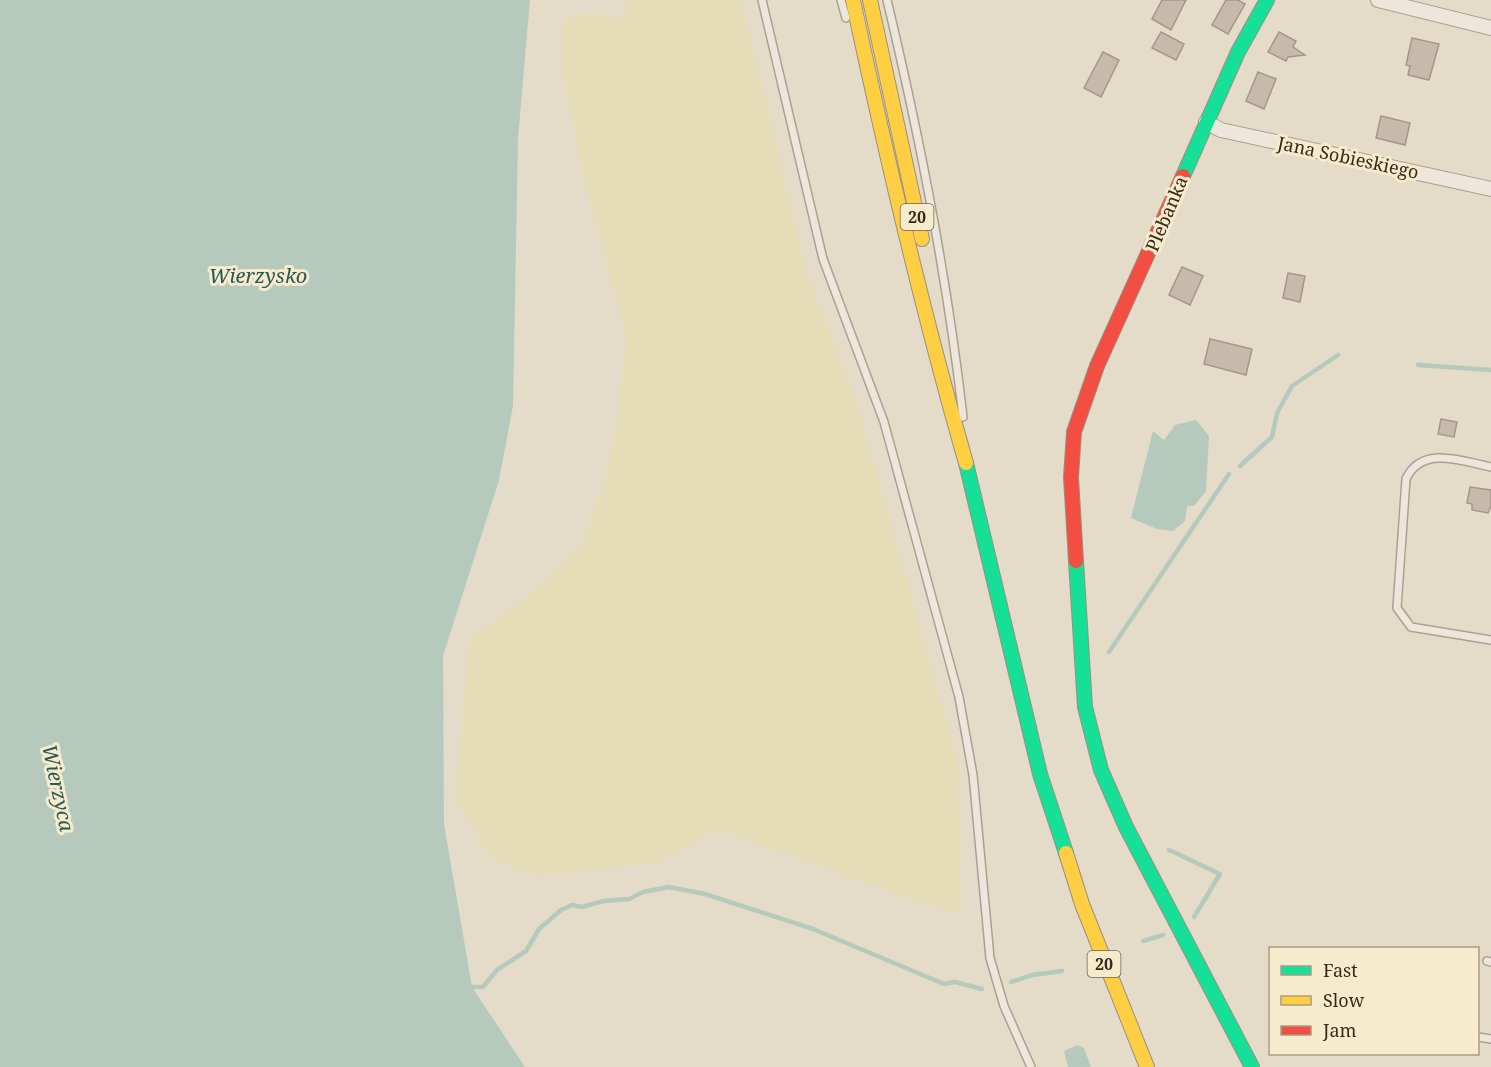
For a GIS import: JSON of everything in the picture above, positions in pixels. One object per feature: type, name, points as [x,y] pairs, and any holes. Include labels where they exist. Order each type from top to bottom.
[{"type":"main road","name":"20","points":[[853,0],[886,156],[937,363],[974,492],[1040,774],[1082,904],[1147,1067]]},
{"type":"main road","name":"20","points":[[870,0],[965,434],[974,492]]},
{"type":"main road","name":"Plebanka","points":[[1252,1067],[1126,827],[1108,790],[1093,746],[1081,674],[1071,477],[1074,432],[1097,366],[1150,254],[1238,52],[1268,0]]},
{"type":"street","points":[[1378,0],[1491,28]]},
{"type":"street","name":"Jana Sobieskiego","points":[[1206,122],[1221,130],[1491,189]]},
{"type":"lane","points":[[762,0],[823,259],[884,422],[959,697],[973,775],[990,958],[1004,1006],[1031,1067]]},
{"type":"lane","points":[[841,0],[847,23]]},
{"type":"lane","points":[[887,0],[933,210],[965,434]]},
{"type":"lane","points":[[858,70],[886,156]]},
{"type":"lane","points":[[1491,467],[1438,457],[1419,462],[1410,470],[1406,479],[1397,608],[1410,627],[1491,640]]},
{"type":"shaded area","points":[[620,0],[742,0],[808,275],[858,405],[958,761],[962,914],[915,901],[725,832],[710,833],[659,863],[539,876],[514,870],[488,855],[455,796],[469,640],[538,588],[582,544],[606,475],[615,435],[626,339],[584,179],[561,65],[564,18],[586,13],[630,18]]},
{"type":"water","name":"Wierzysko","points":[[0,0],[530,0],[518,138],[513,406],[499,480],[443,656],[444,824],[472,987],[525,1067],[0,1067]]},
{"type":"water","points":[[1196,420],[1209,436],[1206,491],[1194,506],[1187,506],[1185,521],[1173,531],[1157,529],[1131,518],[1153,431],[1164,440],[1175,425]]},
{"type":"water","points":[[1077,1045],[1084,1048],[1091,1067],[1068,1067],[1064,1051]]},
{"type":"building","points":[[1162,0],[1186,0],[1171,30],[1152,19]]},
{"type":"building","points":[[1226,0],[1238,0],[1245,4],[1228,34],[1212,25]]},
{"type":"building","points":[[1161,32],[1184,44],[1176,60],[1152,48]]},
{"type":"building","points":[[1279,32],[1296,41],[1293,47],[1305,55],[1288,57],[1286,61],[1268,52]]},
{"type":"building","points":[[1412,38],[1439,44],[1429,80],[1408,75],[1410,66],[1406,65]]},
{"type":"building","points":[[1103,52],[1119,60],[1101,97],[1084,88]]},
{"type":"building","points":[[1258,72],[1276,79],[1264,109],[1246,101]]},
{"type":"building","points":[[1381,116],[1410,123],[1405,145],[1376,138]]},
{"type":"building","points":[[1182,267],[1203,276],[1190,305],[1169,295]]},
{"type":"building","points":[[1288,273],[1305,276],[1300,302],[1283,298]]},
{"type":"building","points":[[1210,339],[1252,349],[1246,375],[1204,364]]},
{"type":"building","points":[[1441,419],[1457,422],[1454,437],[1438,434]]},
{"type":"building","points":[[1470,487],[1491,490],[1491,506],[1488,513],[1472,510],[1472,504],[1467,503]]},
{"type":"waterway","points":[[1240,466],[1272,437],[1277,413],[1292,386],[1338,355]]},
{"type":"waterway","points":[[1418,365],[1491,370]]},
{"type":"waterway","points":[[1109,652],[1229,474]]},
{"type":"waterway","points":[[1169,850],[1220,874],[1194,917]]},
{"type":"waterway","points":[[472,987],[483,987],[497,970],[526,951],[539,929],[561,910],[572,905],[582,907],[604,901],[629,899],[643,892],[669,887],[705,894],[813,929],[944,984],[955,982],[982,989]]},
{"type":"waterway","points":[[1143,941],[1163,935]]},
{"type":"waterway","points":[[1011,982],[1032,975],[1062,971]]},
{"type":"traffic: fast","points":[[1183,176],[1238,52],[1267,0]]},
{"type":"traffic: fast","points":[[966,463],[1040,774],[1066,853]]},
{"type":"traffic: fast","points":[[1076,561],[1085,707],[1101,770],[1126,827],[1252,1067]]},
{"type":"traffic: slow","points":[[853,0],[905,233],[966,463]]},
{"type":"traffic: slow","points":[[870,0],[922,239]]},
{"type":"traffic: slow","points":[[1066,853],[1082,904],[1147,1067]]},
{"type":"traffic: jam","points":[[1076,561],[1071,477],[1074,432],[1097,366],[1183,176]]},
{"type":"water label","name":"Wierzyca","points":[[58,788]]}]
